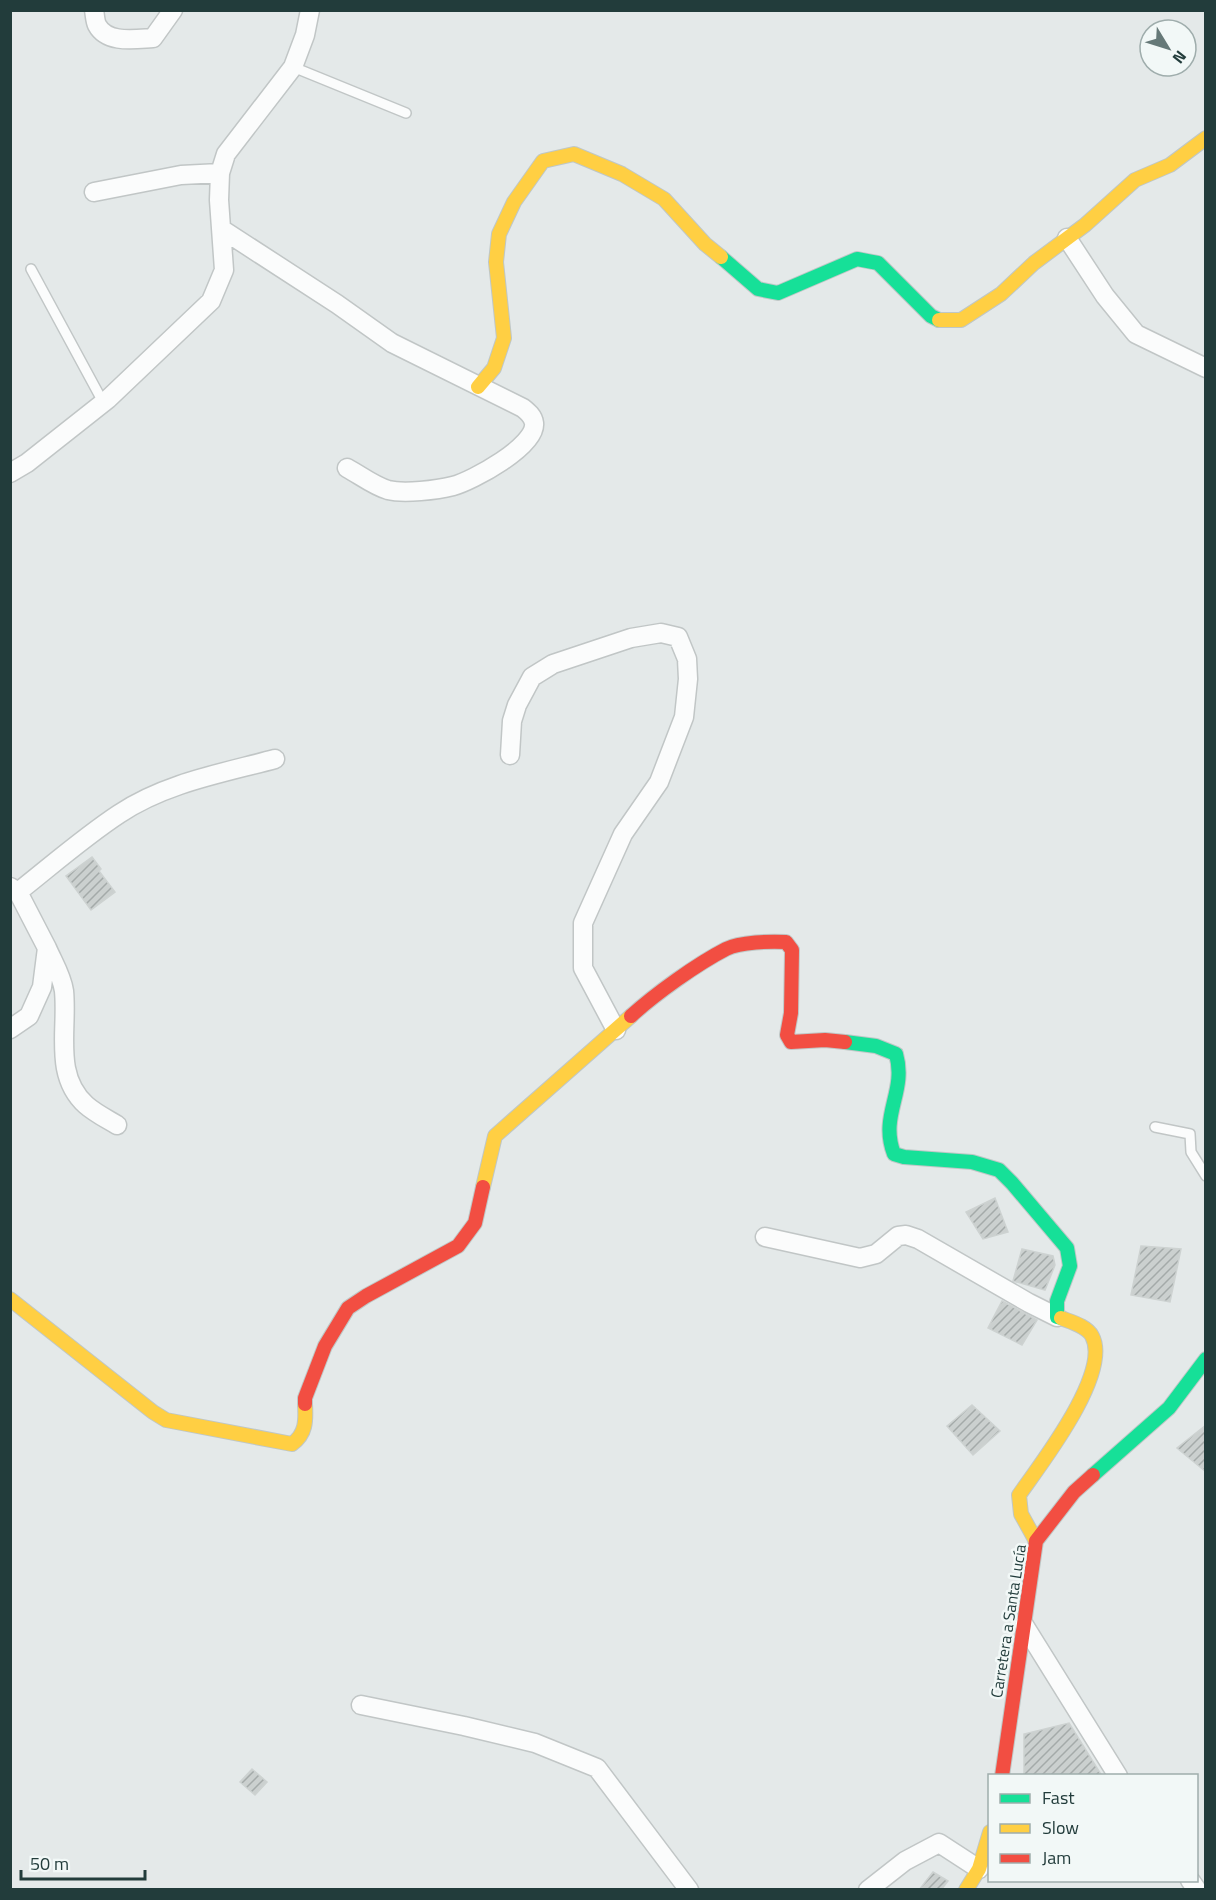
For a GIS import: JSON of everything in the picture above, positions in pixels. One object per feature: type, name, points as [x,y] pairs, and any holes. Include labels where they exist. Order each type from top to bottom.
[{"type":"street","points":[[94,10],[97,26],[108,37],[129,39],[153,38],[173,10]]},
{"type":"street","points":[[10,473],[27,463],[103,402],[211,301],[224,270],[223,230],[219,200],[220,173],[226,154],[293,67],[305,35],[310,10]]},
{"type":"street","points":[[478,387],[494,368],[504,338],[496,262],[499,234],[514,202],[543,161],[574,154],[622,174],[664,199],[705,244],[758,289],[778,293],[857,259],[878,262],[931,316],[940,321],[961,320],[1001,294],[1034,263],[1085,225],[1135,180],[1170,165],[1206,138]]},
{"type":"street","points":[[94,192],[181,175],[220,173]]},
{"type":"street","points":[[223,230],[337,304],[392,343],[523,408],[531,415],[534,424],[532,433],[520,447],[490,470],[453,486],[407,491],[388,490],[347,468]]},
{"type":"street","points":[[1067,238],[1105,296],[1136,334],[1206,368]]},
{"type":"street","points":[[510,755],[512,721],[517,705],[532,677],[553,664],[631,638],[661,633],[678,637],[687,659],[688,680],[684,717],[659,782],[623,834],[583,923],[583,968],[616,1030]]},
{"type":"street","points":[[117,1125],[85,1104],[71,1087],[65,1064],[63,989],[47,948],[14,889],[120,813],[147,799],[187,783],[275,759]]},
{"type":"street","points":[[10,1299],[166,1420],[292,1444],[300,1438],[306,1422],[305,1398],[325,1346],[348,1308],[458,1246],[475,1223],[495,1136],[640,1008],[681,978],[728,948],[772,941],[786,942],[792,950],[793,971],[790,993],[792,1013],[787,1035],[791,1042],[825,1040],[876,1046],[896,1054],[901,1067],[889,1125],[888,1143],[894,1154],[904,1157],[972,1162],[999,1170],[1067,1248],[1070,1266],[1057,1301],[1057,1317]]},
{"type":"street","points":[[10,1029],[29,1016],[42,987],[47,948]]},
{"type":"street","points":[[765,1237],[860,1258],[876,1254],[898,1236],[906,1235],[918,1239],[1029,1303],[1086,1329],[1095,1338],[1098,1352],[1095,1369],[1075,1412],[1019,1495],[1018,1508],[1036,1541]]},
{"type":"street","name":"Carretera a Santa Lucía","points":[[1002,1774],[1036,1541],[1074,1492],[1169,1408],[1206,1359]]},
{"type":"street","points":[[1024,1625],[1117,1774]]},
{"type":"street","points":[[361,1705],[535,1743],[597,1768],[689,1890]]},
{"type":"street","points":[[966,1890],[979,1869],[988,1839]]},
{"type":"street","points":[[868,1890],[905,1861],[939,1844],[979,1869]]},
{"type":"lane","points":[[293,67],[406,113]]},
{"type":"lane","points":[[31,269],[103,402]]},
{"type":"lane","points":[[1155,1127],[1190,1134],[1191,1152],[1206,1176]]},
{"type":"building","points":[[92,857],[101,869],[99,871],[115,892],[91,910],[66,876]]},
{"type":"building","points":[[995,1198],[1008,1232],[983,1239],[966,1212]]},
{"type":"building","points":[[1141,1246],[1181,1249],[1170,1302],[1131,1295]]},
{"type":"building","points":[[1022,1249],[1053,1256],[1055,1265],[1045,1290],[1013,1281]]},
{"type":"building","points":[[1002,1301],[1037,1320],[1022,1345],[988,1328]]},
{"type":"building","points":[[972,1405],[1000,1431],[973,1455],[947,1426]]},
{"type":"building","points":[[1206,1425],[1206,1472],[1177,1448]]},
{"type":"building","points":[[1069,1723],[1101,1774],[1024,1774],[1024,1734]]},
{"type":"building","points":[[252,1769],[267,1782],[255,1795],[240,1782]]},
{"type":"building","points":[[933,1872],[948,1881],[941,1890],[919,1890]]},
{"type":"traffic: fast","points":[[721,257],[758,289],[778,293],[857,259],[878,263],[931,316],[939,320]]},
{"type":"traffic: fast","points":[[845,1042],[876,1046],[896,1054],[898,1080],[890,1127],[890,1140],[894,1154],[904,1157],[972,1162],[999,1170],[1067,1248],[1070,1266],[1057,1301],[1057,1317],[1061,1318]]},
{"type":"traffic: fast","points":[[1093,1475],[1169,1408],[1206,1359]]},
{"type":"traffic: slow","points":[[939,320],[961,320],[1001,294],[1034,263],[1085,225],[1135,180],[1170,165],[1206,138]]},
{"type":"traffic: slow","points":[[478,387],[494,368],[504,338],[496,262],[499,234],[514,202],[543,161],[574,154],[622,174],[664,199],[705,244],[721,257]]},
{"type":"traffic: slow","points":[[483,1187],[495,1136],[631,1016]]},
{"type":"traffic: slow","points":[[10,1299],[166,1420],[292,1444],[303,1431],[305,1404]]},
{"type":"traffic: slow","points":[[1036,1541],[1021,1514],[1019,1495],[1071,1418],[1092,1372],[1095,1352],[1090,1333],[1061,1318]]},
{"type":"traffic: slow","points":[[966,1890],[979,1869],[988,1839]]},
{"type":"traffic: jam","points":[[631,1016],[677,980],[726,949],[747,943],[786,942],[792,950],[791,1013],[787,1035],[791,1042],[825,1040],[845,1042]]},
{"type":"traffic: jam","points":[[305,1404],[305,1398],[325,1346],[348,1308],[458,1246],[475,1223],[483,1187]]},
{"type":"traffic: jam","points":[[1002,1774],[1036,1541],[1074,1492],[1093,1475]]}]
